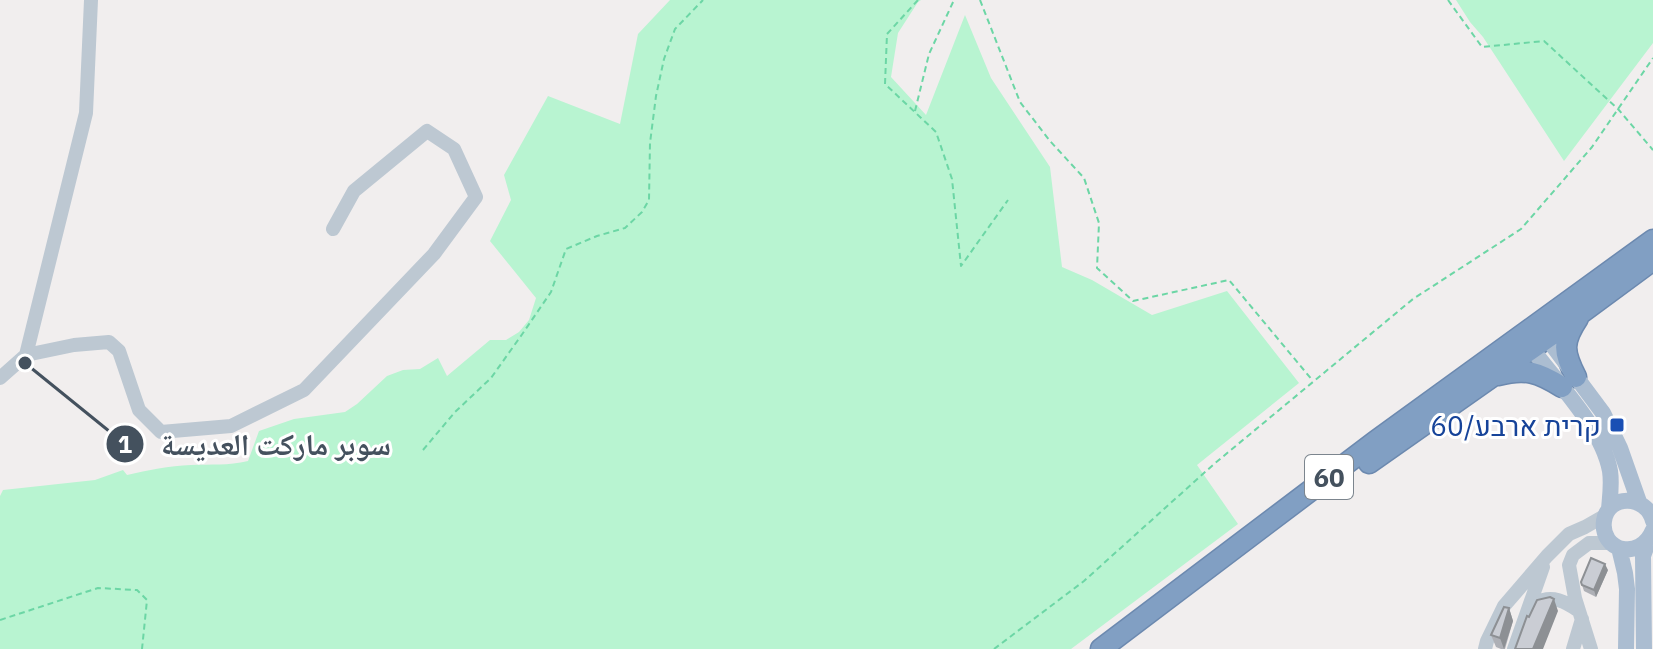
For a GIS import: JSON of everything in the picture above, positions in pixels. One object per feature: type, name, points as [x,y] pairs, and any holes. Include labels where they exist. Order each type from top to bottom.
[{"type":"highway","name":"60","points":[[1101,649],[1494,376],[1653,240]]},
{"type":"highway","name":"60","points":[[1132,627],[1376,441],[1536,339],[1580,315],[1653,260]]},
{"type":"highway","points":[[1494,376],[1528,371],[1569,382],[1565,350],[1571,328],[1580,315]]},
{"type":"main road","points":[[1536,339],[1569,382],[1603,413],[1620,448],[1639,502]]},
{"type":"main road","points":[[1569,382],[1609,470],[1611,488],[1604,530],[1615,545],[1625,573],[1626,649]]},
{"type":"main road","points":[[1608,512],[1615,504],[1631,500],[1646,507],[1653,521]]},
{"type":"main road","points":[[1615,545],[1636,549],[1651,534]]},
{"type":"main road","points":[[1644,649],[1643,556],[1651,534]]},
{"type":"street","points":[[26,355],[86,113],[91,0]]},
{"type":"street","points":[[0,378],[26,355],[74,345],[109,342],[119,351],[139,410],[161,432],[231,426],[304,390],[434,254],[476,197],[454,149],[427,131],[354,191],[333,229]]},
{"type":"street","points":[[1485,649],[1504,606],[1547,556],[1569,534],[1608,512]]},
{"type":"street","points":[[1591,649],[1569,565],[1573,555],[1589,543],[1615,545]]},
{"type":"street","points":[[1514,649],[1547,556]]},
{"type":"street","points":[[1528,607],[1544,598],[1555,599],[1567,603],[1580,615]]},
{"type":"street","points":[[1573,649],[1580,615]]},
{"type":"path","points":[[423,450],[455,412],[491,378],[551,292],[566,249],[625,228],[642,212],[649,200],[650,143],[664,59],[675,29],[703,0]]},
{"type":"path","points":[[918,0],[887,34],[885,84],[936,132],[952,179],[961,266],[1008,200]]},
{"type":"path","points":[[915,111],[929,54],[954,0]]},
{"type":"path","points":[[980,0],[1020,102],[1084,178],[1099,223],[1097,268],[1133,301],[1229,280],[1313,382]]},
{"type":"path","points":[[1448,0],[1482,47],[1544,41],[1618,109],[1653,150]]},
{"type":"path","points":[[994,649],[1084,581],[1214,464],[1413,299],[1521,229],[1592,147],[1653,58]]},
{"type":"path","points":[[0,620],[98,588],[137,590],[147,600],[142,649]]},
{"type":"green space","points":[[670,0],[921,0],[898,33],[891,77],[926,115],[965,15],[991,78],[1050,167],[1062,267],[1092,280],[1152,315],[1227,291],[1299,383],[1197,465],[1238,524],[1071,649],[0,649],[0,496],[3,490],[95,480],[123,470],[127,475],[175,466],[248,461],[259,431],[294,419],[345,412],[387,376],[403,370],[420,369],[438,358],[447,376],[490,340],[506,340],[519,332],[529,320],[536,298],[490,241],[511,200],[504,175],[548,96],[620,124],[638,34]]},
{"type":"green space","points":[[1456,0],[1653,0],[1653,43],[1564,161]]},
{"type":"building","points":[[1591,558],[1605,564],[1594,590],[1581,582]]},
{"type":"building","points":[[1554,599],[1533,649],[1515,649],[1527,616],[1537,600]]},
{"type":"building","points":[[1504,607],[1509,608],[1500,638],[1491,635]]},
{"type":"place","name":"سوبر ماركت العديسة","points":[[25,363]]},
{"type":"place","name":"קרית ארבע/60","points":[[1617,425]]}]
